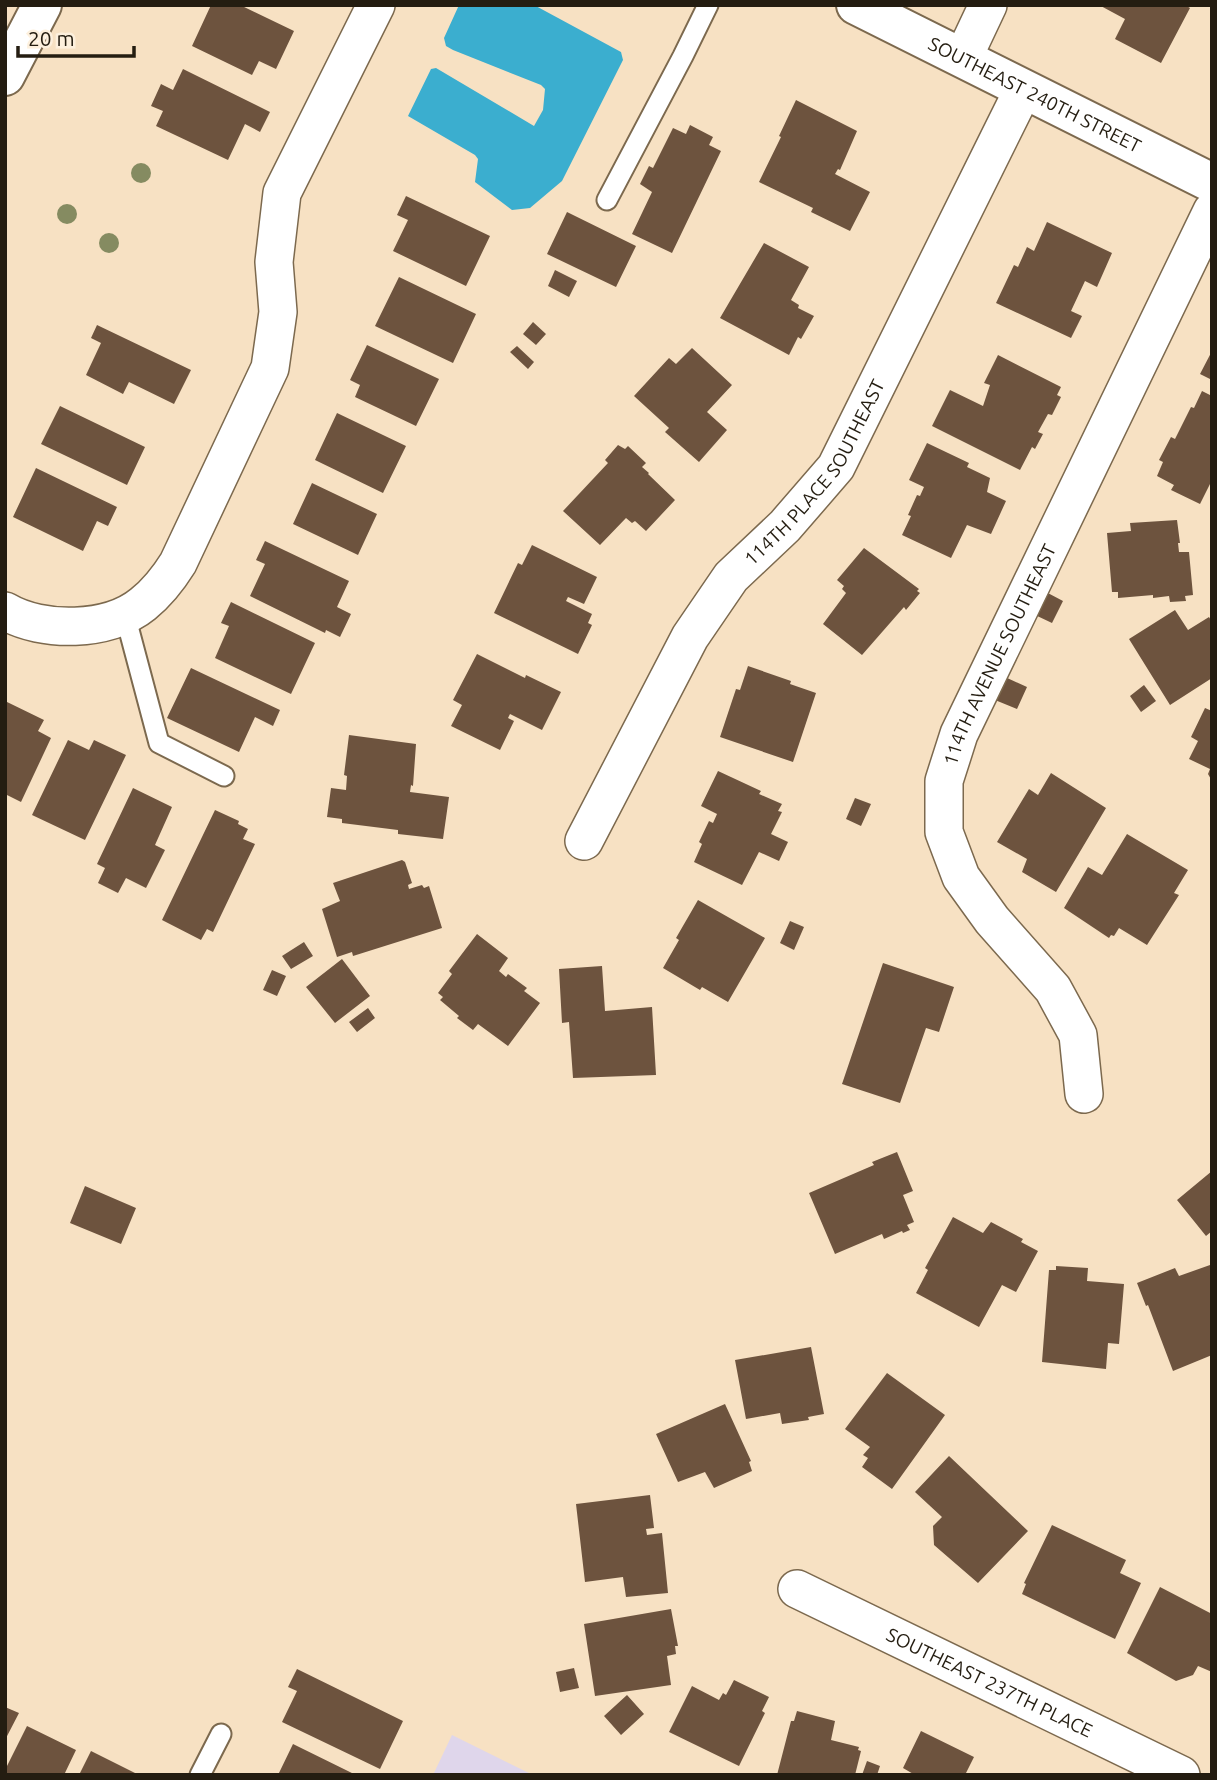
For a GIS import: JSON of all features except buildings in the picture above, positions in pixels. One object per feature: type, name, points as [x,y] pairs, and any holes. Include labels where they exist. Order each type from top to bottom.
[{"type":"main road","points":[[5,76],[43,5]]},
{"type":"main road","name":"SOUTHEAST 240TH STREET","points":[[856,5],[1212,183]]},
{"type":"street","points":[[5,611],[18,619],[57,627],[93,625],[125,615],[142,606],[165,583],[178,563],[270,368],[278,312],[274,262],[282,193],[376,5]]},
{"type":"street","points":[[963,58],[988,5]]},
{"type":"street","name":"114TH PLACE SOUTHEAST","points":[[584,841],[690,637],[732,577],[785,526],[836,467],[1023,90]]},
{"type":"street","name":"114TH AVENUE SOUTHEAST","points":[[1084,1094],[1078,1035],[1053,989],[992,920],[961,877],[944,832],[944,781],[959,734],[1212,211]]},
{"type":"street","name":"SOUTHEAST 237TH PLACE","points":[[797,1589],[1181,1775]]},
{"type":"lane","points":[[607,200],[708,5]]},
{"type":"lane","points":[[125,615],[159,743],[223,776]]},
{"type":"lane","points":[[200,1775],[221,1734]]},
{"type":"shaded area","points":[[452,1735],[533,1775],[433,1775]]},
{"type":"water","points":[[459,5],[534,5],[621,52],[623,60],[562,181],[530,208],[512,210],[475,182],[478,159],[475,155],[408,116],[431,69],[436,68],[534,126],[543,110],[545,89],[541,85],[446,46],[444,38]]}]
